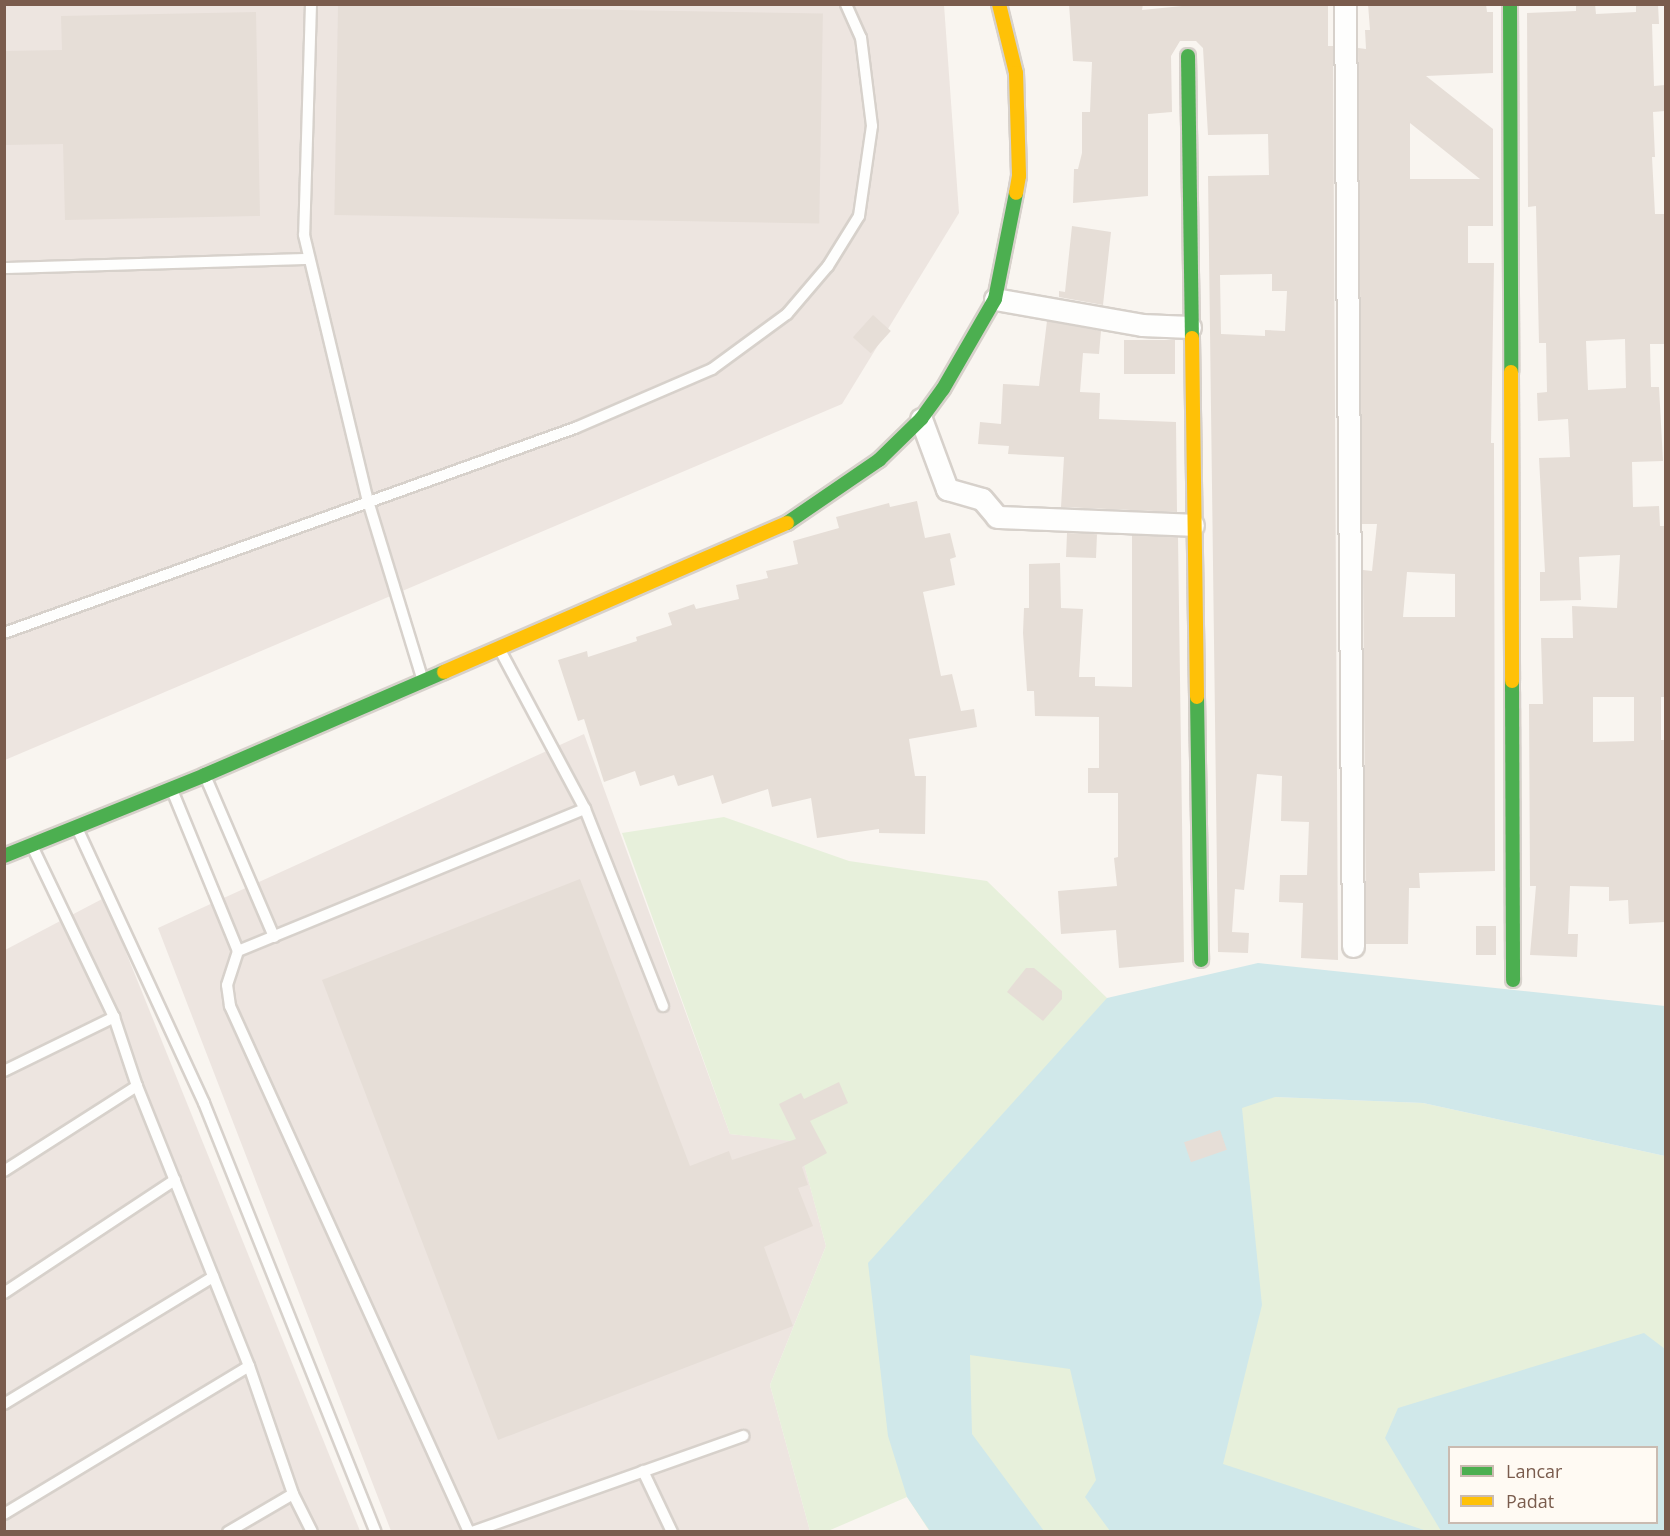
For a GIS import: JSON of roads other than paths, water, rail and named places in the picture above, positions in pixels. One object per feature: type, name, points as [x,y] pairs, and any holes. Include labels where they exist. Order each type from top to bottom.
[{"type":"street","points":[[4,856],[205,775],[422,678],[789,522],[879,460],[921,419],[944,389],[995,299],[1019,176],[1016,74],[999,4]]},
{"type":"street","points":[[1345,4],[1353,946]]},
{"type":"street","points":[[1510,4],[1514,980]]},
{"type":"street","points":[[1188,56],[1190,327],[1201,960]]},
{"type":"street","points":[[995,299],[1142,325],[1190,327]]},
{"type":"street","points":[[921,419],[947,489],[982,499],[997,517],[1193,525]]},
{"type":"lane","points":[[311,4],[304,235],[368,501],[422,678]]},
{"type":"lane","points":[[4,633],[575,428],[712,369],[787,314],[828,266],[859,216],[872,126],[861,38],[846,4]]},
{"type":"lane","points":[[4,268],[308,259]]},
{"type":"lane","points":[[498,646],[585,809],[663,1006]]},
{"type":"lane","points":[[205,775],[274,937]]},
{"type":"lane","points":[[172,788],[238,951],[227,985],[230,1006],[470,1532],[743,1436]]},
{"type":"lane","points":[[238,951],[585,809]]},
{"type":"lane","points":[[76,826],[204,1102],[376,1532]]},
{"type":"lane","points":[[32,845],[114,1017],[137,1086],[249,1366],[293,1494],[312,1532]]},
{"type":"lane","points":[[4,1071],[114,1017]]},
{"type":"lane","points":[[4,1171],[137,1086]]},
{"type":"lane","points":[[4,1293],[175,1180]]},
{"type":"lane","points":[[4,1404],[213,1276]]},
{"type":"lane","points":[[4,1514],[249,1366]]},
{"type":"lane","points":[[643,1471],[672,1532]]},
{"type":"lane","points":[[228,1532],[293,1494]]},
{"type":"water","points":[[1258,963],[1665,1006],[1665,1156],[1423,1103],[1275,1097],[1242,1108],[1262,1305],[1223,1464],[1427,1531],[1110,1531],[1085,1497],[1096,1480],[1070,1369],[970,1355],[972,1434],[1044,1531],[930,1531],[907,1497],[888,1436],[868,1263],[1107,998]]},
{"type":"water","points":[[1644,1333],[1665,1349],[1665,1531],[1441,1531],[1385,1438],[1398,1408]]}]
